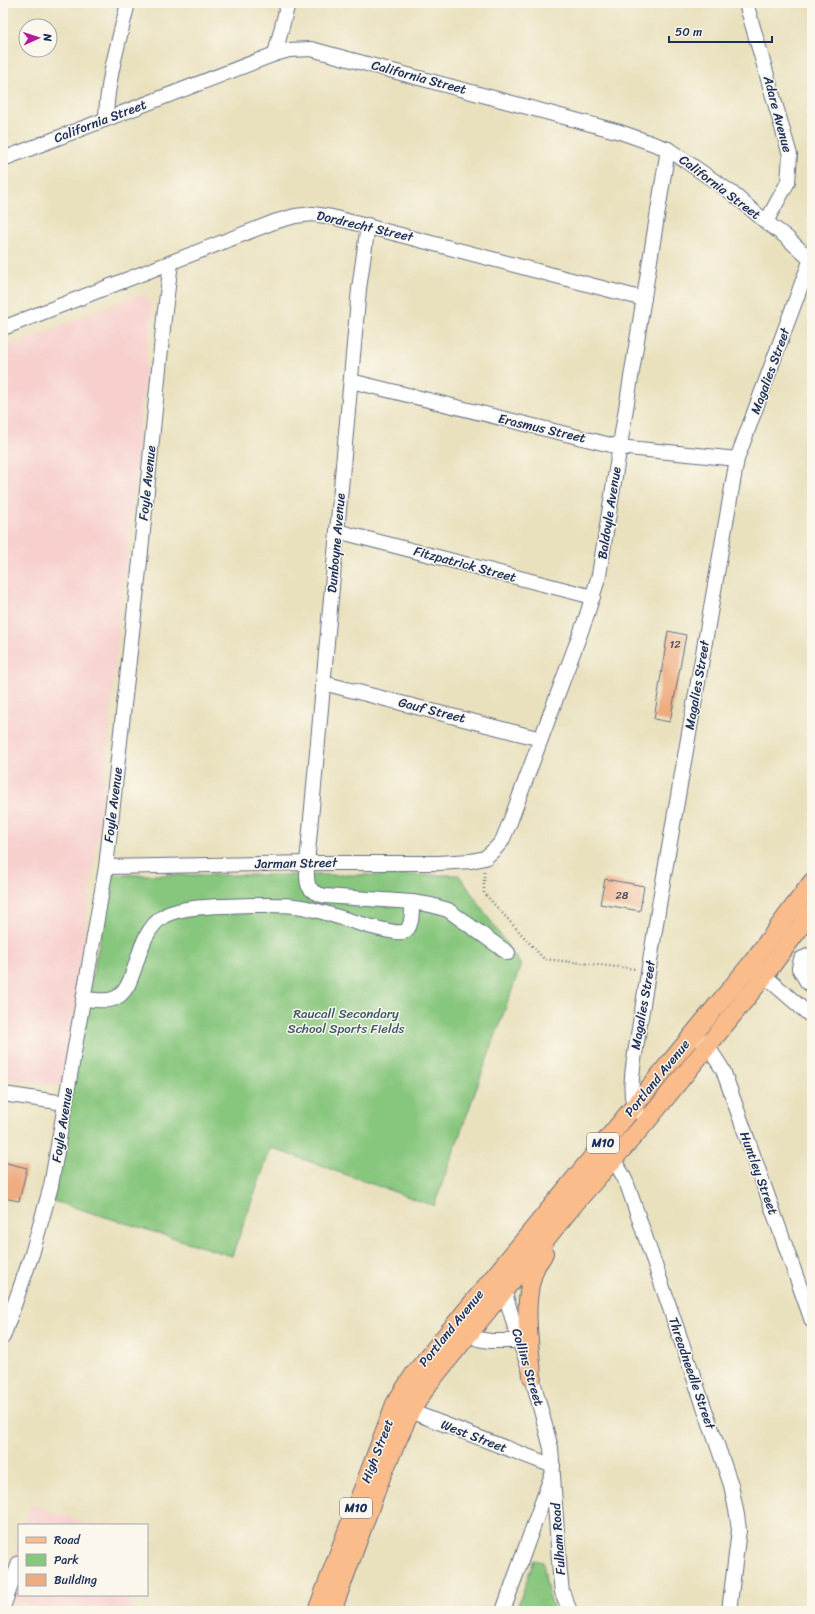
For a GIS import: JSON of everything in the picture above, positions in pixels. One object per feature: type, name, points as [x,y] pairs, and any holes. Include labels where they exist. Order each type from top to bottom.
[{"type":"main road","name":"Portland Avenue","points":[[402,1408],[415,1373],[498,1269],[634,1107],[751,964],[812,882]]},
{"type":"main road","name":"Portland Avenue","points":[[402,1408],[429,1382],[505,1291],[575,1203],[647,1121],[764,976],[812,912]]},
{"type":"main road","points":[[532,1377],[528,1320],[531,1285],[536,1267],[575,1203]]},
{"type":"main road","name":"High Street","points":[[317,1611],[402,1408]]},
{"type":"main road","name":"High Street","points":[[332,1611],[381,1477],[402,1408]]},
{"type":"street","points":[[106,118],[110,76],[128,3]]},
{"type":"street","points":[[275,54],[288,3]]},
{"type":"street","name":"Adare Avenue","points":[[746,3],[790,155],[788,182],[766,222]]},
{"type":"street","name":"California Street","points":[[3,159],[275,54],[300,49],[325,52],[620,132],[668,149],[732,193],[811,258]]},
{"type":"street","name":"Baldoyle Avenue","points":[[485,858],[495,849],[506,832],[592,598],[602,560],[668,149]]},
{"type":"street","name":"Dordrecht Street","points":[[3,328],[274,222],[295,216],[313,214],[368,225],[644,299]]},
{"type":"street","name":"Dunboyne Avenue","points":[[368,225],[359,289],[323,683],[307,883],[314,893],[330,897],[431,904],[448,910],[508,953]]},
{"type":"street","name":"Magalies Street","points":[[634,1107],[632,1074],[660,899],[737,459],[811,258]]},
{"type":"street","name":"Foyle Avenue","points":[[3,1338],[47,1206],[106,867],[171,263]]},
{"type":"street","name":"Erasmus Street","points":[[351,381],[619,447],[737,459]]},
{"type":"street","name":"Fitzpatrick Street","points":[[337,531],[592,598]]},
{"type":"street","name":"Gauf Street","points":[[323,683],[540,739]]},
{"type":"street","name":"Jarman Street","points":[[106,867],[308,862],[438,863],[471,861],[485,858]]},
{"type":"street","points":[[83,999],[105,1000],[115,998],[123,992],[131,981],[144,938],[150,927],[166,915],[211,906],[281,905],[310,908],[375,927],[402,932],[406,930],[410,924],[412,902]]},
{"type":"street","points":[[812,954],[801,959],[799,968],[807,982],[812,986]]},
{"type":"street","points":[[751,964],[812,1017]]},
{"type":"street","name":"Huntley Street","points":[[693,1033],[707,1045],[723,1070],[812,1321]]},
{"type":"street","points":[[3,1094],[65,1103]]},
{"type":"street","points":[[634,1107],[647,1121]]},
{"type":"street","name":"Threadneedle Street","points":[[600,1147],[614,1160],[622,1171],[731,1485],[739,1530],[729,1611]]},
{"type":"street","name":"Collins Street","points":[[498,1269],[532,1377],[548,1436],[552,1470],[503,1611]]},
{"type":"street","points":[[456,1322],[478,1338],[490,1341],[520,1341]]},
{"type":"street","name":"West Street","points":[[402,1408],[552,1470]]},
{"type":"street","name":"Fulham Road","points":[[552,1470],[562,1592],[570,1611]]},
{"type":"street","points":[[3,1607],[18,1566]]},
{"type":"path","points":[[485,858],[484,894],[544,959],[649,970]]},
{"type":"shaded area","points":[[141,294],[152,304],[101,810],[65,1079],[57,1086],[3,1077],[3,348]]},
{"type":"shaded area","points":[[31,1504],[86,1524],[24,1524]]},
{"type":"shaded area","points":[[18,1543],[18,1596],[128,1596],[133,1611],[45,1611],[3,1597],[3,1586]]},
{"type":"green space","name":"Raucall Secondary School Sports Fields","points":[[113,875],[459,875],[521,965],[434,1206],[271,1148],[232,1256],[47,1199]]},
{"type":"green space","points":[[534,1560],[543,1562],[548,1593],[555,1611],[516,1611]]},
{"type":"building","points":[[668,631],[686,635],[670,722],[654,719]]},
{"type":"building","points":[[605,879],[644,886],[640,911],[600,904]]},
{"type":"building","points":[[3,1162],[27,1168],[19,1201],[3,1198]]}]
